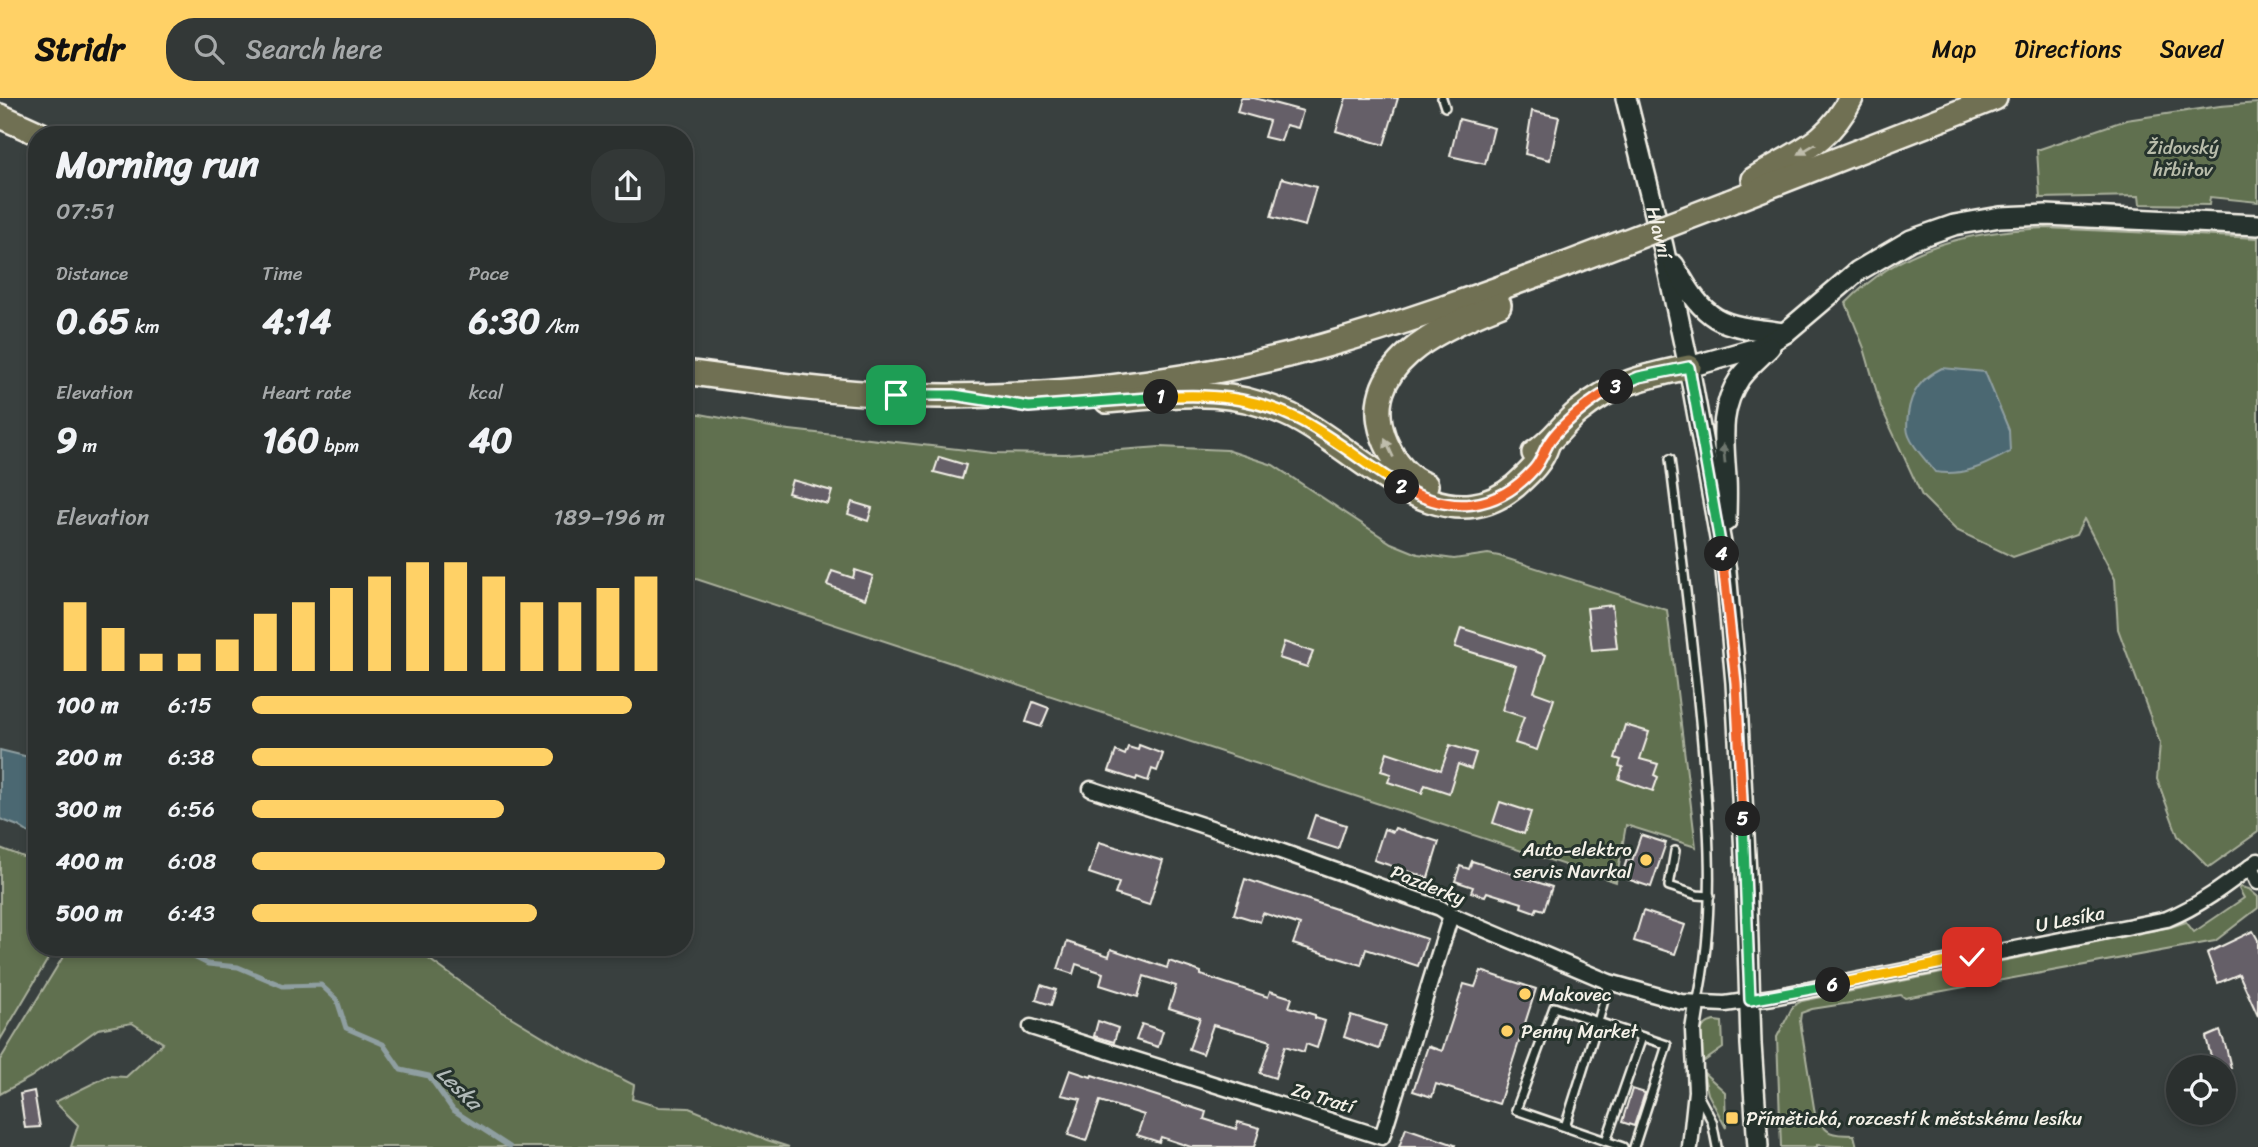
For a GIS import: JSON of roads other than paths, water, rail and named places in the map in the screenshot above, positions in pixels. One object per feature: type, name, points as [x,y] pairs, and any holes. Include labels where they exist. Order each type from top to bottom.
[{"type":"main road","name":"Hlavní","points":[[1626,98],[1663,246],[1689,367],[1726,572]]},
{"type":"main road","points":[[1730,201],[1755,178],[1817,143],[1833,127],[1851,98]]},
{"type":"main road","points":[[693,373],[854,393],[954,395],[1098,387],[1219,370],[1364,334],[1487,294],[1995,98]]},
{"type":"main road","points":[[0,116],[28,129]]},
{"type":"main road","points":[[1758,1147],[1737,696],[1726,572],[1726,478],[1722,431],[1732,393],[1740,379],[1785,333],[1858,271],[1911,240],[1954,225],[2000,217],[2046,215],[2258,225]]},
{"type":"main road","points":[[1663,246],[1691,296],[1708,314],[1729,325],[1785,333]]},
{"type":"main road","points":[[1563,266],[1549,286],[1463,318],[1419,345],[1394,368],[1384,387],[1380,403],[1381,430],[1401,469],[1420,483],[1444,492],[1460,493],[1497,483],[1529,456],[1547,445],[1577,413],[1613,388],[1639,377],[1689,367],[1764,346],[1785,333]]},
{"type":"main road","points":[[954,395],[1029,407],[1191,395],[1216,395],[1257,403],[1300,420],[1380,474],[1422,498],[1448,505],[1483,502],[1510,490],[1543,458],[1547,445]]},
{"type":"street","name":"Pazderky","points":[[1091,789],[1269,846],[1440,908],[1609,982],[1697,1005],[1750,1000]]},
{"type":"street","name":"U Lesíka","points":[[1750,1000],[2167,919],[2210,896],[2254,863]]},
{"type":"street","points":[[2254,863],[2258,882]]},
{"type":"street","name":"Za Tratí","points":[[1031,1027],[1382,1137],[1451,915]]},
{"type":"street","points":[[1690,1147],[1696,1091],[1693,1030],[1697,1005]]},
{"type":"lane","points":[[1442,98],[1445,107]]},
{"type":"lane","points":[[1670,459],[1690,622],[1707,808],[1710,897],[1706,954],[1697,1005]]},
{"type":"lane","points":[[1675,851],[1669,886],[1710,897]]},
{"type":"lane","points":[[1565,1127],[1609,982]]},
{"type":"lane","points":[[1623,1147],[1516,1110],[1554,1007],[1667,1045],[1634,1147]]},
{"type":"lane","points":[[1606,1141],[1642,1037]]},
{"type":"lane","points":[[1696,1091],[1712,1121],[1717,1147]]},
{"type":"water","points":[[1942,368],[1985,372],[2009,430],[2010,452],[1983,465],[1955,473],[1935,472],[1921,455],[1907,431],[1910,406],[1919,386]]},
{"type":"water","points":[[0,750],[28,757],[28,832],[0,819]]},
{"type":"waterway","name":"Leska","points":[[192,956],[208,964],[238,967],[283,986],[321,985],[337,1000],[346,1028],[383,1044],[401,1070],[429,1076],[453,1110],[510,1147]]},
{"type":"place","name":"Auto-elektro servis Navrkal","points":[[1646,860]]},
{"type":"place","name":"Makovec","points":[[1525,994]]},
{"type":"place","name":"Penny Market","points":[[1507,1031]]},
{"type":"place","name":"Přímětická, rozcestí k městskému lesíku","points":[[1732,1118]]},
{"type":"park label","name":"Židovský hřbitov","points":[[2183,158]]}]
